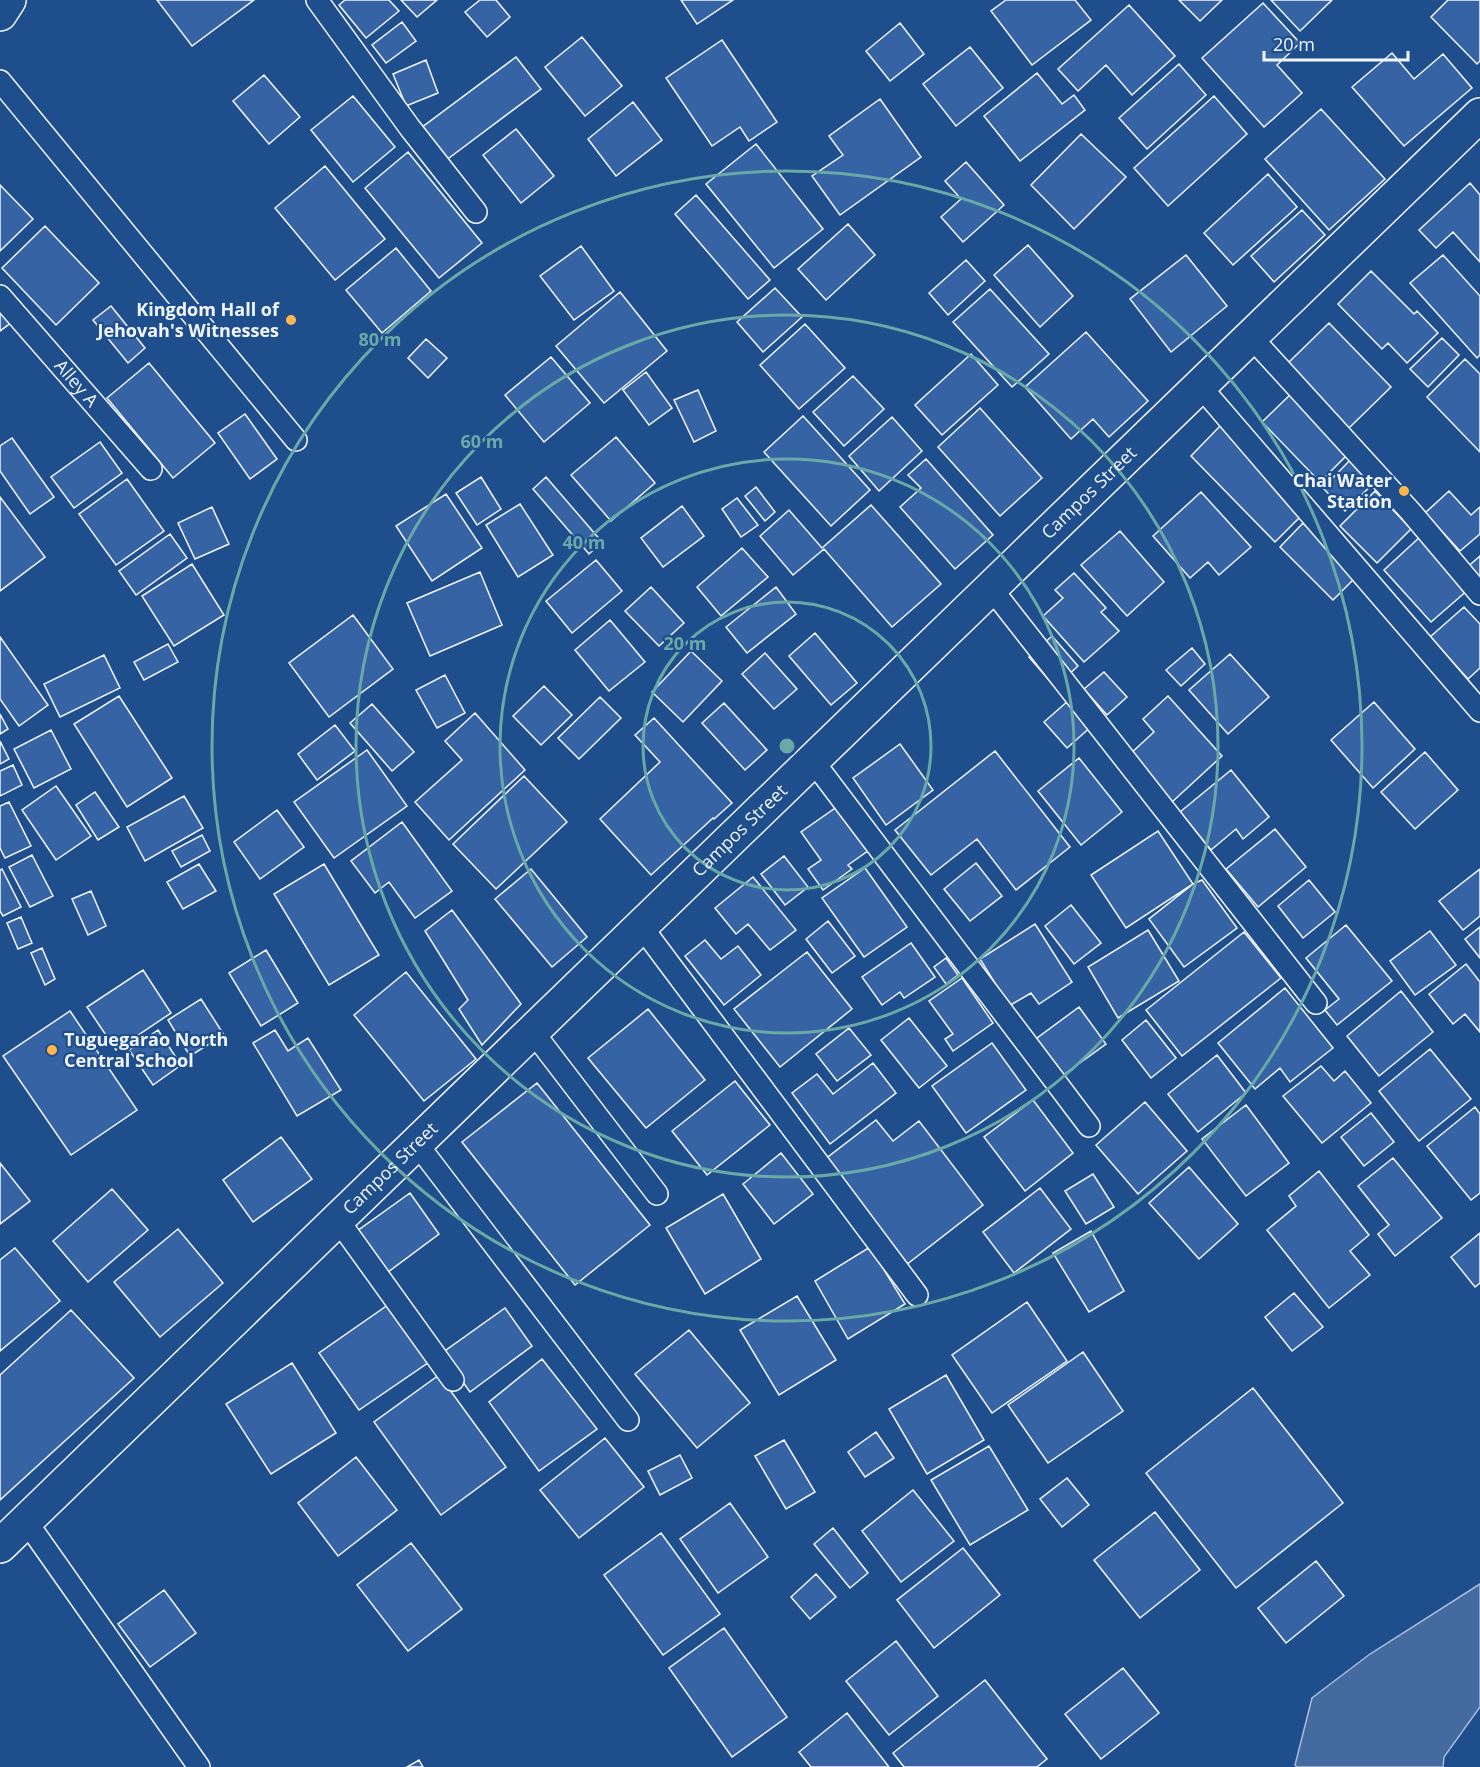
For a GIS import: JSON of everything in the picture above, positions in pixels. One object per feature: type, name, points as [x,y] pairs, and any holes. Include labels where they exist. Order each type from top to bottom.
[{"type":"street","points":[[0,14],[9,0]]},
{"type":"street","name":"Campos Street","points":[[0,1546],[1480,115]]},
{"type":"lane","points":[[317,0],[410,128],[476,212]]},
{"type":"lane","points":[[0,81],[296,440]]},
{"type":"lane","name":"Alley A","points":[[0,296],[151,469]]},
{"type":"lane","points":[[1251,337],[1410,511],[1480,594]]},
{"type":"lane","points":[[1200,386],[1480,711]]},
{"type":"lane","points":[[991,588],[1316,1004]]},
{"type":"lane","points":[[813,760],[1089,1126]]},
{"type":"lane","points":[[641,926],[917,1295]]},
{"type":"lane","points":[[533,1032],[657,1194]]},
{"type":"lane","points":[[417,1144],[628,1420]]},
{"type":"lane","points":[[338,1220],[453,1380]]},
{"type":"lane","points":[[26,1521],[199,1767]]},
{"type":"water","points":[[1480,1584],[1480,1707],[1444,1757],[1443,1767],[1297,1767],[1295,1765],[1312,1698],[1370,1654]]},
{"type":"building","points":[[157,0],[254,0],[192,46]]},
{"type":"building","points":[[345,0],[389,0],[399,11],[366,38],[339,5]]},
{"type":"building","points":[[401,0],[437,0],[417,17]]},
{"type":"building","points":[[480,0],[496,0],[510,17],[487,37],[465,12]]},
{"type":"building","points":[[681,0],[733,0],[697,24]]},
{"type":"building","points":[[1006,0],[1075,0],[1091,20],[1032,65],[991,11]]},
{"type":"building","points":[[1179,0],[1222,0],[1200,21]]},
{"type":"building","points":[[1271,0],[1332,0],[1300,31]]},
{"type":"building","points":[[1448,0],[1480,0],[1480,61],[1477,64],[1431,17]]},
{"type":"building","points":[[1263,3],[1300,43],[1277,65],[1302,93],[1264,127],[1202,58]]},
{"type":"building","points":[[1129,5],[1175,56],[1132,95],[1106,65],[1078,91],[1058,69]]},
{"type":"building","points":[[402,22],[416,41],[386,63],[372,45]]},
{"type":"building","points":[[900,23],[924,54],[890,81],[866,51]]},
{"type":"building","points":[[582,37],[622,86],[585,116],[545,67]]},
{"type":"building","points":[[722,40],[777,122],[749,141],[740,127],[712,146],[666,78]]},
{"type":"building","points":[[970,47],[1003,88],[956,126],[923,84]]},
{"type":"building","points":[[1392,53],[1414,79],[1443,54],[1472,88],[1404,146],[1352,87]]},
{"type":"building","points":[[516,57],[541,89],[445,161],[421,128]]},
{"type":"building","points":[[426,60],[438,93],[406,106],[393,74]]},
{"type":"building","points":[[1179,64],[1206,95],[1147,149],[1119,118]]},
{"type":"building","points":[[1037,73],[1062,104],[1074,95],[1085,110],[1020,161],[984,116]]},
{"type":"building","points":[[264,75],[300,117],[269,144],[233,101]]},
{"type":"building","points":[[353,96],[395,147],[353,182],[311,130]]},
{"type":"building","points":[[1214,96],[1247,134],[1168,206],[1134,168]]},
{"type":"building","points":[[880,99],[921,157],[840,215],[812,176],[843,155],[829,136]]},
{"type":"building","points":[[633,102],[662,140],[616,176],[588,139]]},
{"type":"building","points":[[1321,109],[1385,179],[1329,230],[1265,159]]},
{"type":"building","points":[[516,129],[554,176],[521,203],[483,155]]},
{"type":"building","points":[[1081,134],[1126,177],[1074,229],[1031,185]]},
{"type":"building","points":[[756,144],[823,229],[774,268],[706,184]]},
{"type":"building","points":[[408,152],[482,243],[439,278],[365,188]]},
{"type":"building","points":[[966,162],[1004,205],[963,242],[941,217],[961,199],[945,181]]},
{"type":"building","points":[[325,166],[385,239],[335,280],[275,208]]},
{"type":"building","points":[[1268,174],[1297,207],[1233,265],[1204,233]]},
{"type":"building","points":[[1470,183],[1480,195],[1480,262],[1453,232],[1436,248],[1419,230]]},
{"type":"building","points":[[0,185],[33,219],[0,251]]},
{"type":"building","points":[[696,195],[770,280],[748,299],[675,214]]},
{"type":"building","points":[[1302,210],[1325,235],[1274,282],[1251,256]]},
{"type":"building","points":[[848,224],[875,255],[826,300],[798,269]]},
{"type":"building","points":[[45,226],[99,283],[56,325],[2,268]]},
{"type":"building","points":[[1028,245],[1073,296],[1040,327],[994,275]]},
{"type":"building","points":[[581,246],[614,291],[574,320],[540,276]]},
{"type":"building","points":[[396,248],[431,291],[382,333],[346,290]]},
{"type":"building","points":[[1186,255],[1227,306],[1171,352],[1130,299]]},
{"type":"building","points":[[1443,255],[1480,296],[1480,355],[1477,358],[1410,283]]},
{"type":"building","points":[[966,260],[985,281],[948,315],[929,293]]},
{"type":"building","points":[[1371,271],[1414,314],[1417,311],[1438,333],[1407,363],[1388,343],[1382,349],[1338,304]]},
{"type":"building","points":[[775,288],[802,317],[763,352],[737,322]]},
{"type":"building","points":[[990,289],[1049,354],[1012,387],[953,322]]},
{"type":"building","points":[[620,292],[667,351],[604,403],[556,346]]},
{"type":"building","points":[[0,306],[12,322],[0,331]]},
{"type":"building","points":[[111,306],[145,348],[128,363],[93,320]]},
{"type":"building","points":[[1329,323],[1391,387],[1349,428],[1288,363]]},
{"type":"building","points":[[805,324],[845,368],[799,409],[760,365]]},
{"type":"building","points":[[1086,332],[1148,401],[1109,437],[1093,419],[1071,439],[1025,387]]},
{"type":"building","points":[[1442,338],[1459,355],[1428,387],[1410,369]]},
{"type":"building","points":[[426,339],[447,358],[428,378],[408,358]]},
{"type":"building","points":[[971,354],[998,385],[942,435],[915,405]]},
{"type":"building","points":[[551,357],[590,403],[544,442],[505,395]]},
{"type":"building","points":[[1465,359],[1480,374],[1480,452],[1427,397]]},
{"type":"building","points":[[149,363],[215,443],[173,478],[107,398]]},
{"type":"building","points":[[646,372],[672,408],[649,425],[623,390]]},
{"type":"building","points":[[853,376],[884,409],[844,446],[813,412]]},
{"type":"building","points":[[698,390],[716,431],[694,442],[674,400]]},
{"type":"building","points":[[1294,391],[1353,449],[1320,482],[1262,422]]},
{"type":"building","points":[[980,408],[1042,478],[1000,516],[938,447]]},
{"type":"building","points":[[245,414],[277,459],[250,479],[218,433]]},
{"type":"building","points":[[803,416],[870,490],[831,526],[764,452]]},
{"type":"building","points":[[892,417],[922,451],[879,491],[849,456]]},
{"type":"building","points":[[1221,425],[1306,511],[1275,542],[1191,456]]},
{"type":"building","points":[[616,437],[655,483],[611,521],[571,475]]},
{"type":"building","points":[[12,438],[54,497],[30,514],[0,471],[0,446]]},
{"type":"building","points":[[100,442],[122,473],[74,508],[51,477]]},
{"type":"building","points":[[1354,456],[1377,480],[1345,511],[1323,488]]},
{"type":"building","points":[[926,459],[993,535],[955,569],[900,507],[921,488],[908,475]]},
{"type":"building","points":[[481,477],[501,509],[477,525],[456,493]]},
{"type":"building","points":[[546,477],[602,542],[589,554],[533,489]]},
{"type":"building","points":[[127,479],[164,531],[116,565],[79,514]]},
{"type":"building","points":[[756,487],[775,512],[765,521],[745,496]]},
{"type":"building","points":[[1375,491],[1411,529],[1377,563],[1340,526]]},
{"type":"building","points":[[1449,491],[1471,515],[1480,507],[1480,534],[1460,551],[1425,513]]},
{"type":"building","points":[[1201,492],[1251,547],[1219,575],[1208,562],[1190,578],[1153,536]]},
{"type":"building","points":[[446,494],[482,548],[432,581],[396,526]]},
{"type":"building","points":[[0,497],[45,557],[0,591]]},
{"type":"building","points":[[737,498],[758,525],[741,537],[722,509]]},
{"type":"building","points":[[520,504],[553,555],[518,577],[486,525]]},
{"type":"building","points":[[871,505],[941,584],[892,627],[824,549],[793,575],[760,536],[789,510],[822,548]]},
{"type":"building","points":[[682,506],[704,536],[663,567],[641,538]]},
{"type":"building","points":[[212,507],[229,544],[195,559],[178,523]]},
{"type":"building","points":[[1303,523],[1356,577],[1333,600],[1280,547]]},
{"type":"building","points":[[1120,531],[1164,582],[1127,616],[1081,565]]},
{"type":"building","points":[[170,534],[187,558],[136,595],[119,571]]},
{"type":"building","points":[[1421,536],[1469,589],[1431,622],[1384,570]]},
{"type":"building","points":[[742,548],[768,577],[721,616],[697,587]]},
{"type":"building","points":[[1480,556],[1480,587],[1464,570]]},
{"type":"building","points":[[596,560],[622,591],[572,633],[546,601]]},
{"type":"building","points":[[192,564],[224,615],[174,646],[142,596]]},
{"type":"building","points":[[480,572],[502,625],[430,656],[407,603]]},
{"type":"building","points":[[1074,573],[1106,608],[1101,612],[1119,631],[1084,662],[1043,616],[1063,598],[1055,590]]},
{"type":"building","points":[[651,587],[684,623],[659,646],[625,611]]},
{"type":"building","points":[[776,587],[796,614],[747,653],[726,627]]},
{"type":"building","points":[[1464,607],[1480,624],[1480,668],[1468,679],[1430,637]]},
{"type":"building","points":[[353,615],[393,669],[329,717],[289,663]]},
{"type":"building","points":[[610,620],[645,662],[609,691],[575,650]]},
{"type":"building","points":[[815,633],[857,683],[831,705],[789,656]]},
{"type":"building","points":[[1052,636],[1078,666],[1055,687],[1029,657]]},
{"type":"building","points":[[0,637],[48,705],[19,726],[0,699]]},
{"type":"building","points":[[168,644],[178,662],[144,680],[134,662]]},
{"type":"building","points":[[1192,648],[1205,664],[1181,686],[1166,670]]},
{"type":"building","points":[[691,651],[722,681],[683,722],[652,692]]},
{"type":"building","points":[[765,653],[797,689],[774,709],[742,674]]},
{"type":"building","points":[[1230,654],[1269,697],[1228,734],[1189,690]]},
{"type":"building","points":[[104,655],[120,688],[60,717],[44,684]]},
{"type":"building","points":[[1104,672],[1127,697],[1107,715],[1084,689]]},
{"type":"building","points":[[445,675],[465,713],[437,728],[416,690]]},
{"type":"building","points":[[544,686],[572,715],[541,745],[513,716]]},
{"type":"building","points":[[119,696],[172,778],[127,807],[74,724]]},
{"type":"building","points":[[1168,696],[1222,756],[1172,802],[1129,755],[1154,732],[1143,719]]},
{"type":"building","points":[[600,697],[621,718],[579,759],[558,738]]},
{"type":"building","points":[[1069,700],[1092,726],[1067,748],[1044,722]]},
{"type":"building","points":[[1374,702],[1415,749],[1373,788],[1331,740]]},
{"type":"building","points":[[724,703],[767,750],[745,770],[702,723]]},
{"type":"building","points":[[372,704],[414,752],[392,771],[350,723]]},
{"type":"building","points":[[475,713],[525,770],[449,840],[415,802],[462,760],[445,741]]},
{"type":"building","points":[[0,714],[8,729],[0,734]]},
{"type":"building","points":[[654,718],[732,803],[651,875],[600,819],[660,762],[635,735]]},
{"type":"building","points":[[335,725],[355,751],[317,780],[298,754]]},
{"type":"building","points":[[51,730],[71,769],[34,788],[14,749]]},
{"type":"building","points":[[0,741],[9,759],[0,764]]},
{"type":"building","points":[[900,744],[933,790],[886,825],[853,778]]},
{"type":"building","points":[[367,750],[407,806],[334,858],[294,802]]},
{"type":"building","points":[[995,751],[1070,847],[1016,890],[977,839],[931,875],[895,830]]},
{"type":"building","points":[[1425,752],[1458,790],[1415,829],[1381,792]]},
{"type":"building","points":[[1079,758],[1122,812],[1081,845],[1038,791]]},
{"type":"building","points":[[13,765],[22,785],[0,796],[0,771]]},
{"type":"building","points":[[1231,770],[1269,817],[1243,839],[1236,829],[1211,850],[1180,812]]},
{"type":"building","points":[[524,776],[567,822],[496,889],[453,844]]},
{"type":"building","points":[[56,786],[91,836],[56,860],[22,810]]},
{"type":"building","points":[[95,792],[119,827],[98,840],[76,805]]},
{"type":"building","points":[[184,796],[203,828],[145,861],[127,827]]},
{"type":"building","points":[[9,802],[31,846],[5,858],[0,848],[0,806]]},
{"type":"building","points":[[841,804],[872,848],[848,865],[852,869],[823,890],[808,869],[821,860],[801,832]]},
{"type":"building","points":[[277,810],[304,847],[260,879],[234,842]]},
{"type":"building","points":[[402,822],[452,891],[415,918],[389,882],[375,893],[351,861]]},
{"type":"building","points":[[1275,829],[1306,867],[1258,907],[1226,869]]},
{"type":"building","points":[[1158,831],[1193,884],[1126,928],[1091,875]]},
{"type":"building","points":[[202,835],[210,851],[181,867],[172,851]]},
{"type":"building","points":[[32,855],[53,896],[30,907],[9,867]]},
{"type":"building","points":[[784,856],[808,887],[785,905],[761,874]]},
{"type":"building","points":[[976,863],[1002,896],[970,921],[944,889]]},
{"type":"building","points":[[199,864],[216,891],[183,909],[167,882]]},
{"type":"building","points":[[324,864],[379,955],[329,985],[274,894]]},
{"type":"building","points":[[865,868],[907,927],[864,957],[822,898]]},
{"type":"building","points":[[2,869],[21,907],[3,916],[0,911],[0,870]]},
{"type":"building","points":[[531,869],[587,937],[552,967],[495,899]]},
{"type":"building","points":[[1480,869],[1480,916],[1463,930],[1439,901]]},
{"type":"building","points":[[753,877],[796,930],[770,950],[748,924],[736,934],[715,908]]},
{"type":"building","points":[[1202,880],[1237,928],[1184,967],[1149,919],[1193,884]]},
{"type":"building","points":[[1309,880],[1335,912],[1303,938],[1278,906]]},
{"type":"building","points":[[91,891],[106,926],[88,935],[72,899]]},
{"type":"building","points":[[1071,905],[1101,943],[1074,964],[1045,926]]},
{"type":"building","points":[[452,910],[521,1004],[482,1045],[459,1009],[468,1000],[425,931]]},
{"type":"building","points":[[21,917],[32,943],[18,949],[7,923]]},
{"type":"building","points":[[828,921],[855,956],[832,973],[806,939]]},
{"type":"building","points":[[1035,924],[1072,982],[1039,1004],[1031,993],[1009,1006],[980,959]]},
{"type":"building","points":[[1346,925],[1392,981],[1337,1025],[1325,1010],[1339,999],[1306,958]]},
{"type":"building","points":[[1480,927],[1480,958],[1465,939]]},
{"type":"building","points":[[1148,930],[1179,981],[1118,1018],[1088,967]]},
{"type":"building","points":[[1430,931],[1456,965],[1415,995],[1390,961]]},
{"type":"building","points":[[1244,932],[1281,978],[1182,1056],[1146,1010]]},
{"type":"building","points":[[705,940],[721,959],[738,946],[761,975],[724,1005],[685,956]]},
{"type":"building","points":[[911,943],[935,977],[904,998],[900,992],[882,1005],[862,977]]},
{"type":"building","points":[[42,948],[55,979],[45,985],[31,953]]},
{"type":"building","points":[[266,950],[298,1003],[261,1026],[229,973]]},
{"type":"building","points":[[807,952],[852,1009],[780,1067],[734,1009]]},
{"type":"building","points":[[946,958],[958,975],[946,984],[934,967]]},
{"type":"building","points":[[1466,964],[1480,982],[1480,1032],[1465,1014],[1453,1024],[1429,994]]},
{"type":"building","points":[[143,970],[171,1013],[116,1050],[87,1007]]},
{"type":"building","points":[[406,972],[476,1059],[424,1101],[354,1015]]},
{"type":"building","points":[[962,978],[993,1023],[953,1051],[945,1039],[953,1034],[929,1001]]},
{"type":"building","points":[[1285,988],[1333,1048],[1290,1082],[1280,1068],[1255,1089],[1218,1043]]},
{"type":"building","points":[[1401,991],[1433,1032],[1379,1076],[1347,1036]]},
{"type":"building","points":[[201,999],[224,1035],[190,1056],[168,1020]]},
{"type":"building","points":[[1079,1007],[1106,1044],[1059,1078],[1033,1041]]},
{"type":"building","points":[[648,1009],[705,1080],[646,1128],[588,1058]]},
{"type":"building","points":[[70,1011],[137,1110],[71,1155],[3,1056]]},
{"type":"building","points":[[909,1018],[947,1066],[919,1088],[881,1040]]},
{"type":"building","points":[[1146,1020],[1176,1058],[1151,1078],[1122,1040]]},
{"type":"building","points":[[849,1028],[871,1055],[837,1081],[816,1054]]},
{"type":"building","points":[[158,1030],[181,1065],[153,1085],[129,1050]]},
{"type":"building","points":[[275,1030],[288,1051],[308,1038],[341,1090],[297,1116],[253,1043]]},
{"type":"building","points":[[992,1043],[1026,1090],[966,1133],[932,1086]]},
{"type":"building","points":[[1430,1049],[1471,1099],[1419,1141],[1379,1091]]},
{"type":"building","points":[[1217,1055],[1246,1093],[1198,1132],[1168,1094]]},
{"type":"building","points":[[873,1063],[896,1093],[830,1144],[792,1093],[817,1074],[833,1094]]},
{"type":"building","points":[[1321,1066],[1334,1081],[1345,1071],[1371,1103],[1322,1143],[1283,1096]]},
{"type":"building","points":[[735,1081],[770,1125],[707,1175],[672,1131]]},
{"type":"building","points":[[537,1083],[650,1225],[575,1285],[462,1142]]},
{"type":"building","points":[[1033,1100],[1073,1153],[1025,1191],[984,1137]]},
{"type":"building","points":[[1145,1102],[1187,1151],[1138,1194],[1096,1145]]},
{"type":"building","points":[[1246,1105],[1289,1163],[1246,1196],[1202,1139]]},
{"type":"building","points":[[1475,1107],[1480,1114],[1480,1193],[1471,1200],[1427,1146]]},
{"type":"building","points":[[1371,1113],[1394,1142],[1364,1166],[1341,1137]]},
{"type":"building","points":[[876,1120],[893,1141],[919,1121],[983,1205],[906,1265],[824,1160]]},
{"type":"building","points":[[281,1137],[312,1179],[253,1222],[223,1180]]},
{"type":"building","points":[[781,1153],[813,1194],[774,1224],[743,1184]]},
{"type":"building","points":[[1393,1158],[1442,1218],[1395,1256],[1378,1234],[1389,1225],[1358,1186]]},
{"type":"building","points":[[0,1163],[30,1201],[0,1224]]},
{"type":"building","points":[[1189,1167],[1238,1224],[1199,1259],[1149,1203]]},
{"type":"building","points":[[1319,1171],[1369,1235],[1350,1251],[1370,1275],[1329,1308],[1267,1230],[1296,1206],[1289,1196]]},
{"type":"building","points":[[1093,1174],[1114,1207],[1086,1224],[1065,1191]]},
{"type":"building","points":[[1040,1188],[1071,1229],[1014,1273],[983,1232]]},
{"type":"building","points":[[112,1189],[148,1230],[88,1282],[53,1241]]},
{"type":"building","points":[[410,1193],[439,1234],[376,1281],[346,1239]]},
{"type":"building","points":[[723,1194],[761,1259],[705,1294],[666,1228]]},
{"type":"building","points":[[178,1229],[223,1283],[160,1337],[114,1282]]},
{"type":"building","points":[[1091,1231],[1124,1291],[1089,1312],[1053,1253]]},
{"type":"building","points":[[1480,1233],[1480,1283],[1475,1287],[1451,1257]]},
{"type":"building","points":[[870,1247],[905,1304],[848,1339],[815,1281]]},
{"type":"building","points":[[15,1248],[60,1301],[0,1351],[0,1260]]},
{"type":"building","points":[[1294,1293],[1323,1327],[1292,1351],[1265,1317]]},
{"type":"building","points":[[797,1296],[836,1360],[779,1395],[740,1330]]},
{"type":"building","points":[[395,1300],[435,1358],[359,1410],[319,1353]]},
{"type":"building","points":[[1027,1302],[1067,1361],[992,1413],[952,1355]]},
{"type":"building","points":[[505,1308],[532,1346],[470,1392],[442,1353]]},
{"type":"building","points":[[71,1310],[134,1378],[0,1500],[0,1375]]},
{"type":"building","points":[[689,1330],[750,1403],[697,1448],[635,1374]]},
{"type":"building","points":[[1083,1352],[1123,1411],[1048,1463],[1008,1405]]},
{"type":"building","points":[[542,1359],[597,1429],[539,1471],[489,1402]]},
{"type":"building","points":[[292,1363],[336,1433],[271,1474],[226,1404]]},
{"type":"building","points":[[439,1375],[506,1467],[441,1515],[374,1422]]},
{"type":"building","points":[[946,1375],[984,1440],[927,1474],[889,1409]]},
{"type":"building","points":[[1253,1388],[1343,1503],[1236,1588],[1146,1473]]},
{"type":"building","points":[[876,1432],[894,1458],[865,1477],[848,1452]]},
{"type":"building","points":[[605,1438],[644,1487],[579,1538],[540,1490]]},
{"type":"building","points":[[784,1440],[815,1492],[786,1509],[755,1456]]},
{"type":"building","points":[[989,1446],[1028,1510],[970,1545],[931,1480]]},
{"type":"building","points":[[680,1455],[692,1478],[660,1495],[648,1471]]},
{"type":"building","points":[[356,1457],[397,1510],[338,1556],[298,1503]]},
{"type":"building","points":[[1067,1478],[1089,1505],[1062,1527],[1040,1499]]},
{"type":"building","points":[[913,1490],[954,1541],[901,1582],[862,1531]]},
{"type":"building","points":[[730,1503],[768,1557],[718,1593],[680,1539]]},
{"type":"building","points":[[1155,1512],[1200,1570],[1140,1618],[1094,1560]]},
{"type":"building","points":[[833,1528],[868,1573],[850,1588],[814,1544]]},
{"type":"building","points":[[661,1533],[720,1614],[663,1655],[604,1575]]},
{"type":"building","points":[[411,1543],[462,1609],[408,1651],[357,1585]]},
{"type":"building","points":[[963,1548],[1000,1595],[934,1648],[897,1600]]},
{"type":"building","points":[[1316,1561],[1344,1596],[1286,1643],[1258,1608]]},
{"type":"building","points":[[816,1574],[836,1597],[810,1619],[791,1597]]},
{"type":"building","points":[[164,1590],[196,1633],[150,1667],[118,1624]]},
{"type":"building","points":[[724,1628],[787,1717],[732,1757],[669,1668]]},
{"type":"building","points":[[896,1641],[938,1696],[889,1735],[846,1681]]},
{"type":"building","points":[[1123,1668],[1159,1713],[1101,1759],[1065,1714]]},
{"type":"building","points":[[985,1680],[1047,1759],[1037,1767],[904,1767],[893,1753]]},
{"type":"building","points":[[847,1713],[889,1767],[811,1767],[799,1752]]},
{"type":"building","points":[[419,1760],[423,1767],[407,1767]]},
{"type":"place","name":"Kingdom Hall of Jehovah's Witnesses","points":[[291,320]]},
{"type":"place","name":"Chai Water Station","points":[[1404,491]]},
{"type":"place","name":"Tuguegarao North Central School","points":[[52,1050]]}]
